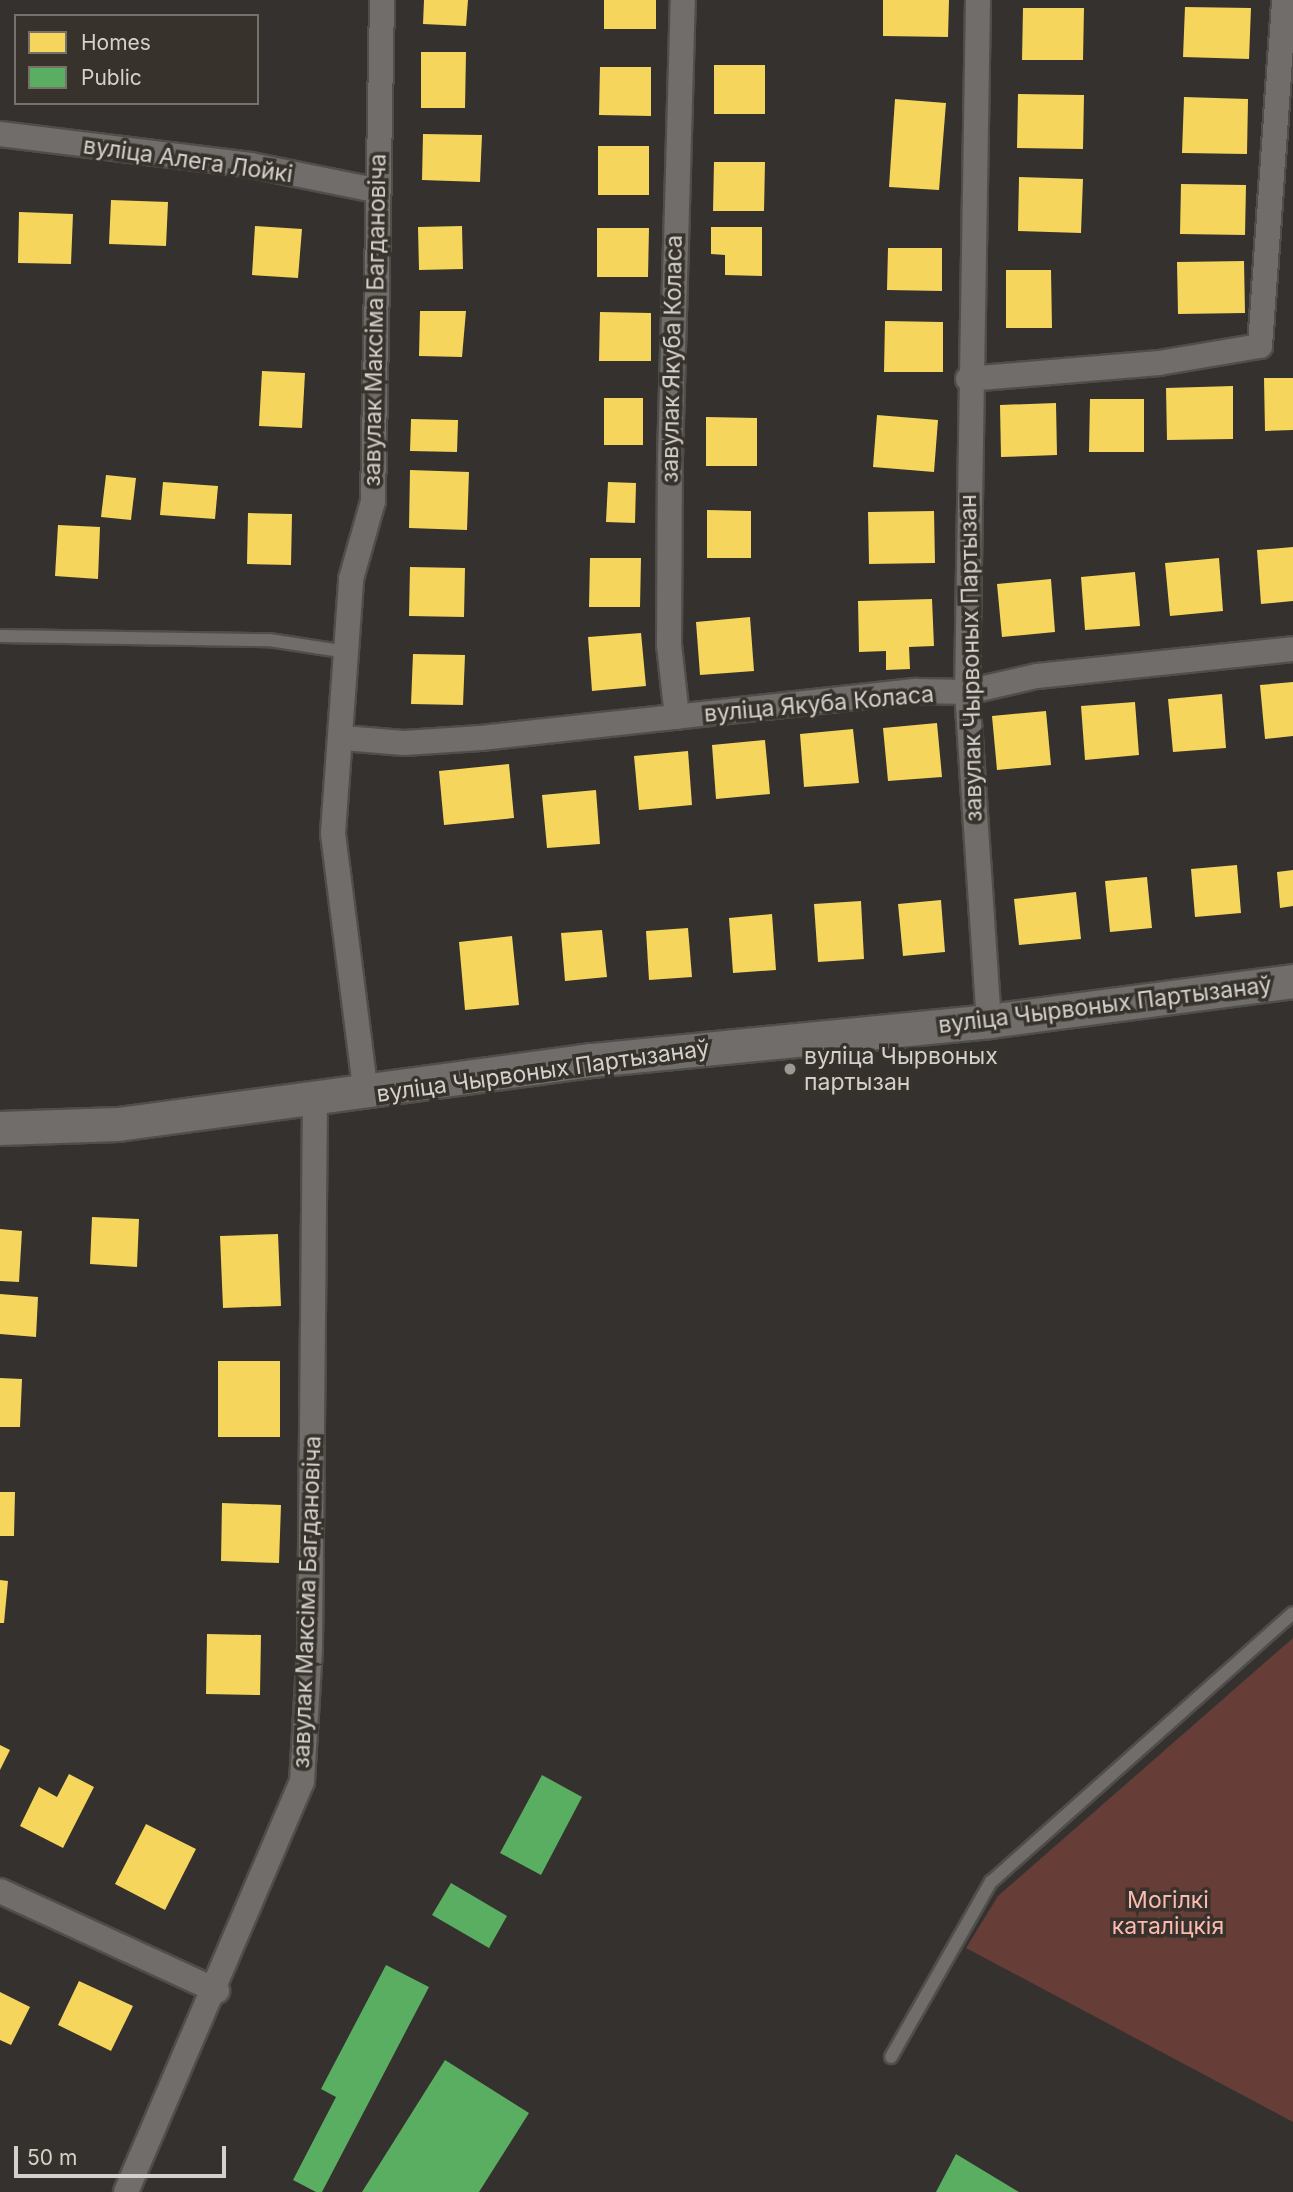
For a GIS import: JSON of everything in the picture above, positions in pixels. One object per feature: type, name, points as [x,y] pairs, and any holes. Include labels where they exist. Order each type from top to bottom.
[{"type":"street","name":"завулак Максіма Багдановіча","points":[[366,1095],[333,833],[343,738],[351,579],[373,501],[375,190],[382,0]]},
{"type":"street","name":"завулак Якуба Коласа","points":[[677,717],[669,645],[670,458],[683,0]]},
{"type":"street","name":"завулак Чырвоных Партызан","points":[[978,0],[968,379],[967,692],[989,1021]]},
{"type":"street","points":[[968,379],[1159,363],[1260,346],[1284,0]]},
{"type":"street","name":"вуліца Алега Лойкі","points":[[0,134],[251,165],[375,190]]},
{"type":"street","name":"вуліца Якуба Коласа","points":[[343,738],[404,743],[916,691],[967,692],[1037,676],[1293,649]]},
{"type":"street","name":"вуліца Чырвоных Партызанаў","points":[[0,1128],[118,1124],[315,1102],[592,1060],[989,1021],[1293,981]]},
{"type":"street","name":"завулак Максіма Багдановіча","points":[[126,2192],[217,1991],[302,1782],[310,1648],[315,1102]]},
{"type":"street","points":[[0,1891],[217,1991]]},
{"type":"lane","points":[[0,636],[269,640],[348,652]]},
{"type":"lane","points":[[891,2057],[991,1882],[1293,1613]]},
{"type":"green space","name":"Могілкі каталіцкія","points":[[1293,1638],[1293,2122],[966,1948],[998,1896]]},
{"type":"building: Homes","points":[[424,0],[468,0],[466,26],[423,24]]},
{"type":"building: Homes","points":[[604,0],[656,0],[656,29],[604,29]]},
{"type":"building: Homes","points":[[883,0],[949,0],[948,37],[883,36]]},
{"type":"building: Homes","points":[[1185,7],[1251,8],[1249,59],[1183,57]]},
{"type":"building: Homes","points":[[1023,8],[1084,8],[1083,60],[1022,60]]},
{"type":"building: Homes","points":[[421,52],[466,52],[465,108],[421,108]]},
{"type":"building: Homes","points":[[714,65],[765,65],[765,114],[714,114]]},
{"type":"building: Homes","points":[[600,67],[651,67],[651,116],[599,115]]},
{"type":"building: Homes","points":[[1018,94],[1084,95],[1083,149],[1017,148]]},
{"type":"building: Homes","points":[[1184,97],[1248,99],[1247,154],[1182,153]]},
{"type":"building: Homes","points":[[895,99],[946,103],[939,190],[889,187]]},
{"type":"building: Homes","points":[[423,134],[482,135],[480,182],[422,180]]},
{"type":"building: Homes","points":[[598,146],[649,146],[649,195],[598,195]]},
{"type":"building: Homes","points":[[714,162],[765,162],[764,211],[713,211]]},
{"type":"building: Homes","points":[[1019,177],[1083,179],[1081,233],[1018,231]]},
{"type":"building: Homes","points":[[1181,184],[1246,185],[1245,235],[1180,234]]},
{"type":"building: Homes","points":[[111,200],[168,202],[166,246],[109,244]]},
{"type":"building: Homes","points":[[19,212],[73,214],[71,264],[18,263]]},
{"type":"building: Homes","points":[[255,226],[302,229],[298,278],[252,275]]},
{"type":"building: Homes","points":[[462,226],[463,269],[419,270],[418,227]]},
{"type":"building: Homes","points":[[711,227],[762,227],[762,276],[725,275],[725,255],[711,254]]},
{"type":"building: Homes","points":[[597,228],[649,228],[648,277],[597,277]]},
{"type":"building: Homes","points":[[888,248],[942,248],[942,291],[887,290]]},
{"type":"building: Homes","points":[[1244,261],[1245,313],[1178,314],[1177,262]]},
{"type":"building: Homes","points":[[1006,270],[1051,270],[1052,328],[1006,328]]},
{"type":"building: Homes","points":[[420,311],[466,311],[462,357],[419,356]]},
{"type":"building: Homes","points":[[600,312],[651,313],[651,361],[599,361]]},
{"type":"building: Homes","points":[[885,321],[943,322],[943,372],[884,372]]},
{"type":"building: Homes","points":[[262,371],[305,373],[302,428],[259,426]]},
{"type":"building: Homes","points":[[1264,378],[1293,378],[1293,430],[1265,431]]},
{"type":"building: Homes","points":[[1233,386],[1233,439],[1167,440],[1166,388]]},
{"type":"building: Homes","points":[[604,398],[643,398],[643,445],[604,445]]},
{"type":"building: Homes","points":[[1090,399],[1144,399],[1144,452],[1089,452]]},
{"type":"building: Homes","points":[[1056,403],[1057,455],[1001,457],[1000,405]]},
{"type":"building: Homes","points":[[877,415],[938,420],[934,472],[873,467]]},
{"type":"building: Homes","points":[[706,417],[757,418],[757,466],[706,466]]},
{"type":"building: Homes","points":[[411,419],[458,420],[457,452],[410,451]]},
{"type":"building: Homes","points":[[410,470],[469,472],[467,530],[409,528]]},
{"type":"building: Homes","points":[[106,475],[136,478],[131,520],[101,517]]},
{"type":"building: Homes","points":[[163,482],[218,486],[215,519],[160,515]]},
{"type":"building: Homes","points":[[608,482],[636,483],[635,523],[606,522]]},
{"type":"building: Homes","points":[[707,510],[751,511],[751,558],[707,558]]},
{"type":"building: Homes","points":[[934,511],[935,563],[869,564],[868,512]]},
{"type":"building: Homes","points":[[248,513],[292,514],[291,565],[247,564]]},
{"type":"building: Homes","points":[[58,525],[100,527],[98,579],[55,576]]},
{"type":"building: Homes","points":[[1293,547],[1293,601],[1261,604],[1257,550]]},
{"type":"building: Homes","points":[[590,558],[641,558],[640,607],[589,607]]},
{"type":"building: Homes","points":[[1219,558],[1223,611],[1170,616],[1165,563]]},
{"type":"building: Homes","points":[[410,567],[465,568],[464,617],[409,616]]},
{"type":"building: Homes","points":[[1135,572],[1140,626],[1085,630],[1081,577]]},
{"type":"building: Homes","points":[[1051,579],[1055,632],[1002,637],[997,584]]},
{"type":"building: Homes","points":[[932,599],[934,646],[909,647],[910,669],[886,670],[886,651],[859,652],[858,601]]},
{"type":"building: Homes","points":[[750,617],[754,671],[700,675],[696,622]]},
{"type":"building: Homes","points":[[641,633],[646,686],[592,691],[588,637]]},
{"type":"building: Homes","points":[[413,654],[465,655],[463,705],[411,704]]},
{"type":"building: Homes","points":[[1293,682],[1293,736],[1265,739],[1260,685]]},
{"type":"building: Homes","points":[[1222,694],[1226,748],[1173,752],[1168,699]]},
{"type":"building: Homes","points":[[1135,702],[1139,755],[1085,760],[1081,706]]},
{"type":"building: Homes","points":[[1046,711],[1051,765],[997,770],[992,716]]},
{"type":"building: Homes","points":[[937,723],[942,777],[888,781],[883,728]]},
{"type":"building: Homes","points":[[853,729],[859,783],[804,787],[800,734]]},
{"type":"building: Homes","points":[[765,740],[770,794],[716,799],[712,745]]},
{"type":"building: Homes","points":[[688,751],[692,805],[639,810],[634,756]]},
{"type":"building: Homes","points":[[509,764],[514,818],[444,825],[439,771]]},
{"type":"building: Homes","points":[[596,790],[600,844],[547,848],[542,795]]},
{"type":"building: Homes","points":[[1237,865],[1241,913],[1195,917],[1191,869]]},
{"type":"building: Homes","points":[[1293,870],[1293,906],[1280,908],[1277,872]]},
{"type":"building: Homes","points":[[1147,877],[1152,928],[1110,932],[1105,881]]},
{"type":"building: Homes","points":[[1076,892],[1081,939],[1019,945],[1014,899]]},
{"type":"building: Homes","points":[[941,900],[945,952],[903,956],[898,904]]},
{"type":"building: Homes","points":[[861,901],[864,959],[818,962],[814,904]]},
{"type":"building: Homes","points":[[772,914],[776,970],[733,973],[729,918]]},
{"type":"building: Homes","points":[[688,928],[692,977],[649,980],[646,931]]},
{"type":"building: Homes","points":[[602,930],[607,977],[565,981],[561,933]]},
{"type":"building: Homes","points":[[512,936],[519,1005],[465,1010],[459,942]]},
{"type":"building: Homes","points":[[92,1217],[139,1219],[137,1267],[90,1264]]},
{"type":"building: Homes","points":[[0,1229],[22,1231],[19,1282],[0,1281]]},
{"type":"building: Homes","points":[[278,1234],[281,1306],[223,1308],[220,1236]]},
{"type":"building: Homes","points":[[0,1294],[38,1297],[36,1337],[0,1334]]},
{"type":"building: Homes","points":[[218,1361],[280,1361],[280,1437],[218,1437]]},
{"type":"building: Homes","points":[[0,1378],[22,1379],[20,1427],[0,1427]]},
{"type":"building: Homes","points":[[0,1492],[15,1492],[14,1536],[0,1536]]},
{"type":"building: Homes","points":[[222,1503],[281,1505],[279,1563],[221,1561]]},
{"type":"building: Homes","points":[[0,1580],[8,1581],[4,1623],[0,1623]]},
{"type":"building: Homes","points":[[207,1634],[261,1635],[260,1695],[206,1694]]},
{"type":"building: Homes","points":[[0,1745],[10,1750],[0,1770]]},
{"type":"building: Homes","points":[[69,1774],[94,1787],[63,1848],[20,1826],[39,1787],[57,1797]]},
{"type":"building: Homes","points":[[146,1824],[196,1849],[165,1910],[115,1884]]},
{"type":"building: Homes","points":[[79,1981],[133,2006],[111,2051],[58,2025]]},
{"type":"building: Homes","points":[[0,1992],[30,2007],[11,2045],[0,2040]]},
{"type":"building: Public","points":[[542,1775],[582,1797],[541,1875],[500,1853]]},
{"type":"building: Public","points":[[451,1883],[507,1916],[489,1948],[432,1915]]},
{"type":"building: Public","points":[[386,1965],[429,1987],[322,2192],[316,2192],[293,2180],[336,2097],[321,2089]]},
{"type":"building: Public","points":[[445,2060],[529,2113],[479,2192],[362,2192]]},
{"type":"building: Public","points":[[956,2154],[1019,2192],[936,2192]]},
{"type":"place","name":"вуліца Чырвоных партызан","points":[[790,1069]]}]
